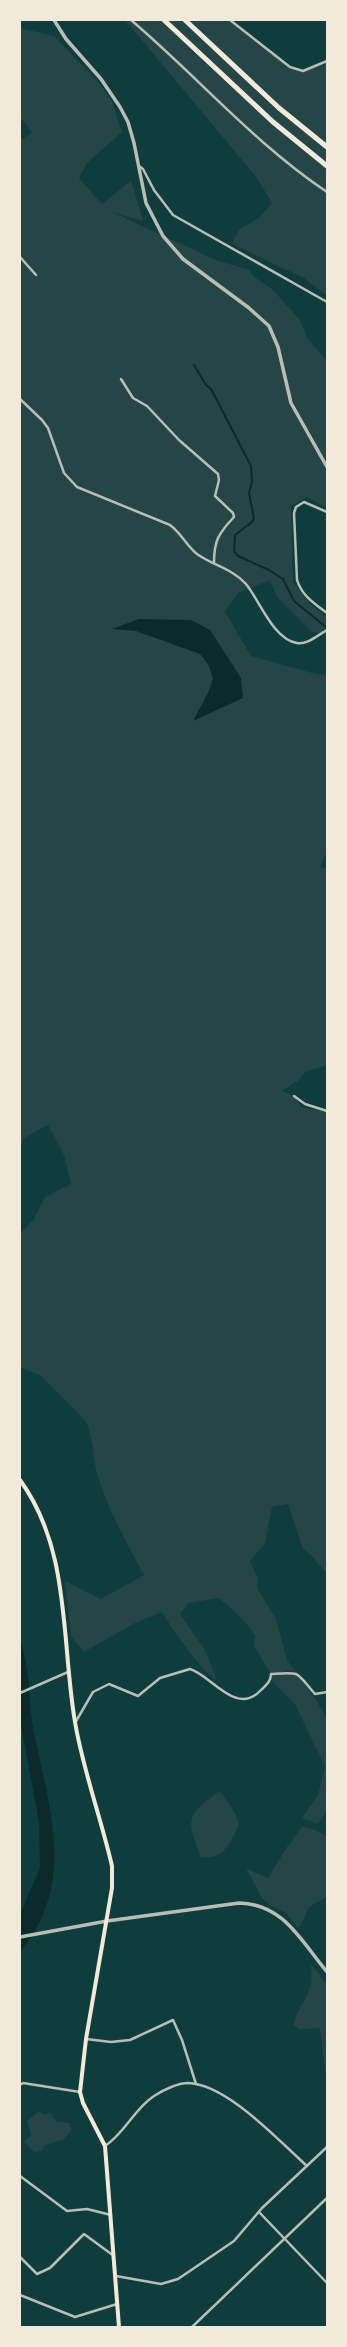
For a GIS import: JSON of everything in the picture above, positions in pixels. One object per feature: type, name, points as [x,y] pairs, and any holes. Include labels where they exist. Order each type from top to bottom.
[{"type":"highway","points":[[164,20],[273,122],[327,166]]},
{"type":"highway","points":[[185,20],[279,108],[327,147]]},
{"type":"main road","points":[[20,1480],[41,1517],[53,1547],[59,1576],[68,1672],[75,1723],[112,1866],[112,1888],[86,2039],[80,2078],[80,2092],[83,2103],[105,2146],[119,2327]]},
{"type":"street","points":[[54,20],[66,39],[101,79],[120,107],[134,143],[137,165],[146,203],[163,236],[183,259],[249,308],[269,326],[278,347],[291,403],[327,467]]},
{"type":"street","points":[[131,20],[256,135],[327,192]]},
{"type":"street","points":[[230,20],[290,67],[304,71],[327,61]]},
{"type":"street","points":[[137,165],[143,169],[154,190],[173,215],[327,302]]},
{"type":"street","points":[[20,257],[36,275]]},
{"type":"street","points":[[121,379],[133,398],[146,406],[179,440],[218,474],[219,480],[215,496],[233,513],[234,517],[222,530],[214,545],[214,564]]},
{"type":"street","points":[[20,399],[42,420],[48,428],[64,472],[77,487],[170,525],[180,532],[195,552],[234,574],[246,584],[279,634],[288,640],[298,644],[306,642],[327,630]]},
{"type":"street","points":[[327,512],[304,502],[296,507],[294,513],[297,580],[299,587],[306,596],[327,613]]},
{"type":"street","points":[[294,1096],[305,1104],[327,1111]]},
{"type":"street","points":[[75,1723],[93,1692],[109,1684],[138,1696],[160,1678],[190,1669],[207,1677],[233,1698],[242,1699],[257,1694],[271,1679],[271,1674],[293,1672],[300,1676],[315,1694],[327,1692]]},
{"type":"street","points":[[20,1693],[68,1672]]},
{"type":"street","points":[[20,1937],[107,1921],[239,1903],[253,1903],[268,1908],[282,1917],[327,1972]]},
{"type":"street","points":[[86,2039],[111,2042],[130,2040],[173,2020],[182,2040],[196,2085]]},
{"type":"street","points":[[20,2085],[24,2083],[80,2092]]},
{"type":"street","points":[[105,2146],[115,2139],[154,2096],[177,2085],[188,2083],[218,2093],[250,2113],[307,2166]]},
{"type":"street","points":[[116,2276],[161,2284],[178,2279],[234,2240],[259,2212],[327,2147]]},
{"type":"street","points":[[20,2176],[67,2211],[87,2209],[111,2216]]},
{"type":"street","points":[[192,2327],[327,2198]]},
{"type":"street","points":[[259,2212],[327,2283]]},
{"type":"street","points":[[20,2257],[37,2274],[50,2268],[84,2234],[114,2257]]},
{"type":"street","points":[[20,2295],[75,2317],[117,2304]]},
{"type":"shaded area","points":[[125,20],[228,20],[295,71],[327,64],[327,296],[304,278],[232,244],[239,229],[259,218],[272,203],[257,178]]},
{"type":"shaded area","points":[[20,28],[54,36],[100,84],[112,102],[122,132],[87,163],[79,178],[102,204],[131,181],[143,221],[112,212],[218,261],[250,270],[253,276],[273,290],[300,320],[307,338],[327,361],[327,508],[307,497],[291,506],[293,582],[310,604],[327,617],[327,635],[312,632],[277,597],[270,580],[238,593],[225,612],[251,656],[312,673],[327,675],[327,851],[320,867],[327,869],[327,1065],[305,1072],[298,1081],[281,1091],[294,1096],[301,1107],[327,1112],[327,1574],[312,1556],[303,1549],[288,1504],[272,1507],[265,1543],[250,1561],[258,1579],[257,1588],[276,1619],[287,1660],[294,1670],[278,1673],[297,1672],[323,1711],[327,1721],[327,1810],[318,1824],[302,1818],[318,1795],[325,1767],[295,1704],[273,1682],[271,1674],[254,1646],[255,1635],[241,1617],[219,1598],[188,1603],[180,1614],[205,1650],[217,1680],[212,1677],[197,1661],[162,1612],[133,1624],[84,1652],[71,1636],[65,1581],[101,1599],[144,1575],[118,1526],[101,1487],[95,1466],[90,1432],[85,1420],[40,1375],[20,1367],[20,1234],[34,1219],[45,1197],[71,1184],[64,1155],[48,1125],[24,1138],[20,1148],[20,140],[32,133],[20,117]]},
{"type":"shaded area","points":[[139,619],[191,620],[210,630],[241,678],[243,698],[193,721],[208,693],[213,679],[208,664],[200,654],[136,631],[112,629]]},
{"type":"shaded area","points":[[20,1637],[28,1676],[33,1729],[52,1820],[54,1847],[53,1874],[48,1901],[37,1927],[20,1952],[20,1914],[40,1868],[39,1822],[20,1719]]},
{"type":"shaded area","points":[[220,1791],[235,1813],[239,1825],[229,1844],[221,1853],[215,1856],[201,1857],[191,1826],[194,1813],[208,1799]]},
{"type":"shaded area","points":[[302,1827],[313,1829],[327,1836],[327,1897],[309,1907],[300,1927],[297,1927],[286,1913],[270,1905],[262,1898],[246,1868],[268,1878],[287,1847]]},
{"type":"shaded area","points":[[311,1964],[327,1985],[327,2085],[320,2028],[299,2029],[294,2025],[297,2014],[311,1983]]},
{"type":"shaded area","points":[[39,2111],[45,2115],[50,2113],[57,2122],[69,2123],[71,2130],[63,2140],[45,2145],[42,2151],[34,2152],[24,2142],[31,2136],[27,2121]]},
{"type":"waterway","points":[[194,365],[206,385],[211,389],[251,466],[252,482],[249,493],[254,518],[252,522],[235,535],[234,551],[238,556],[269,570],[283,579],[294,601],[327,628]]}]
